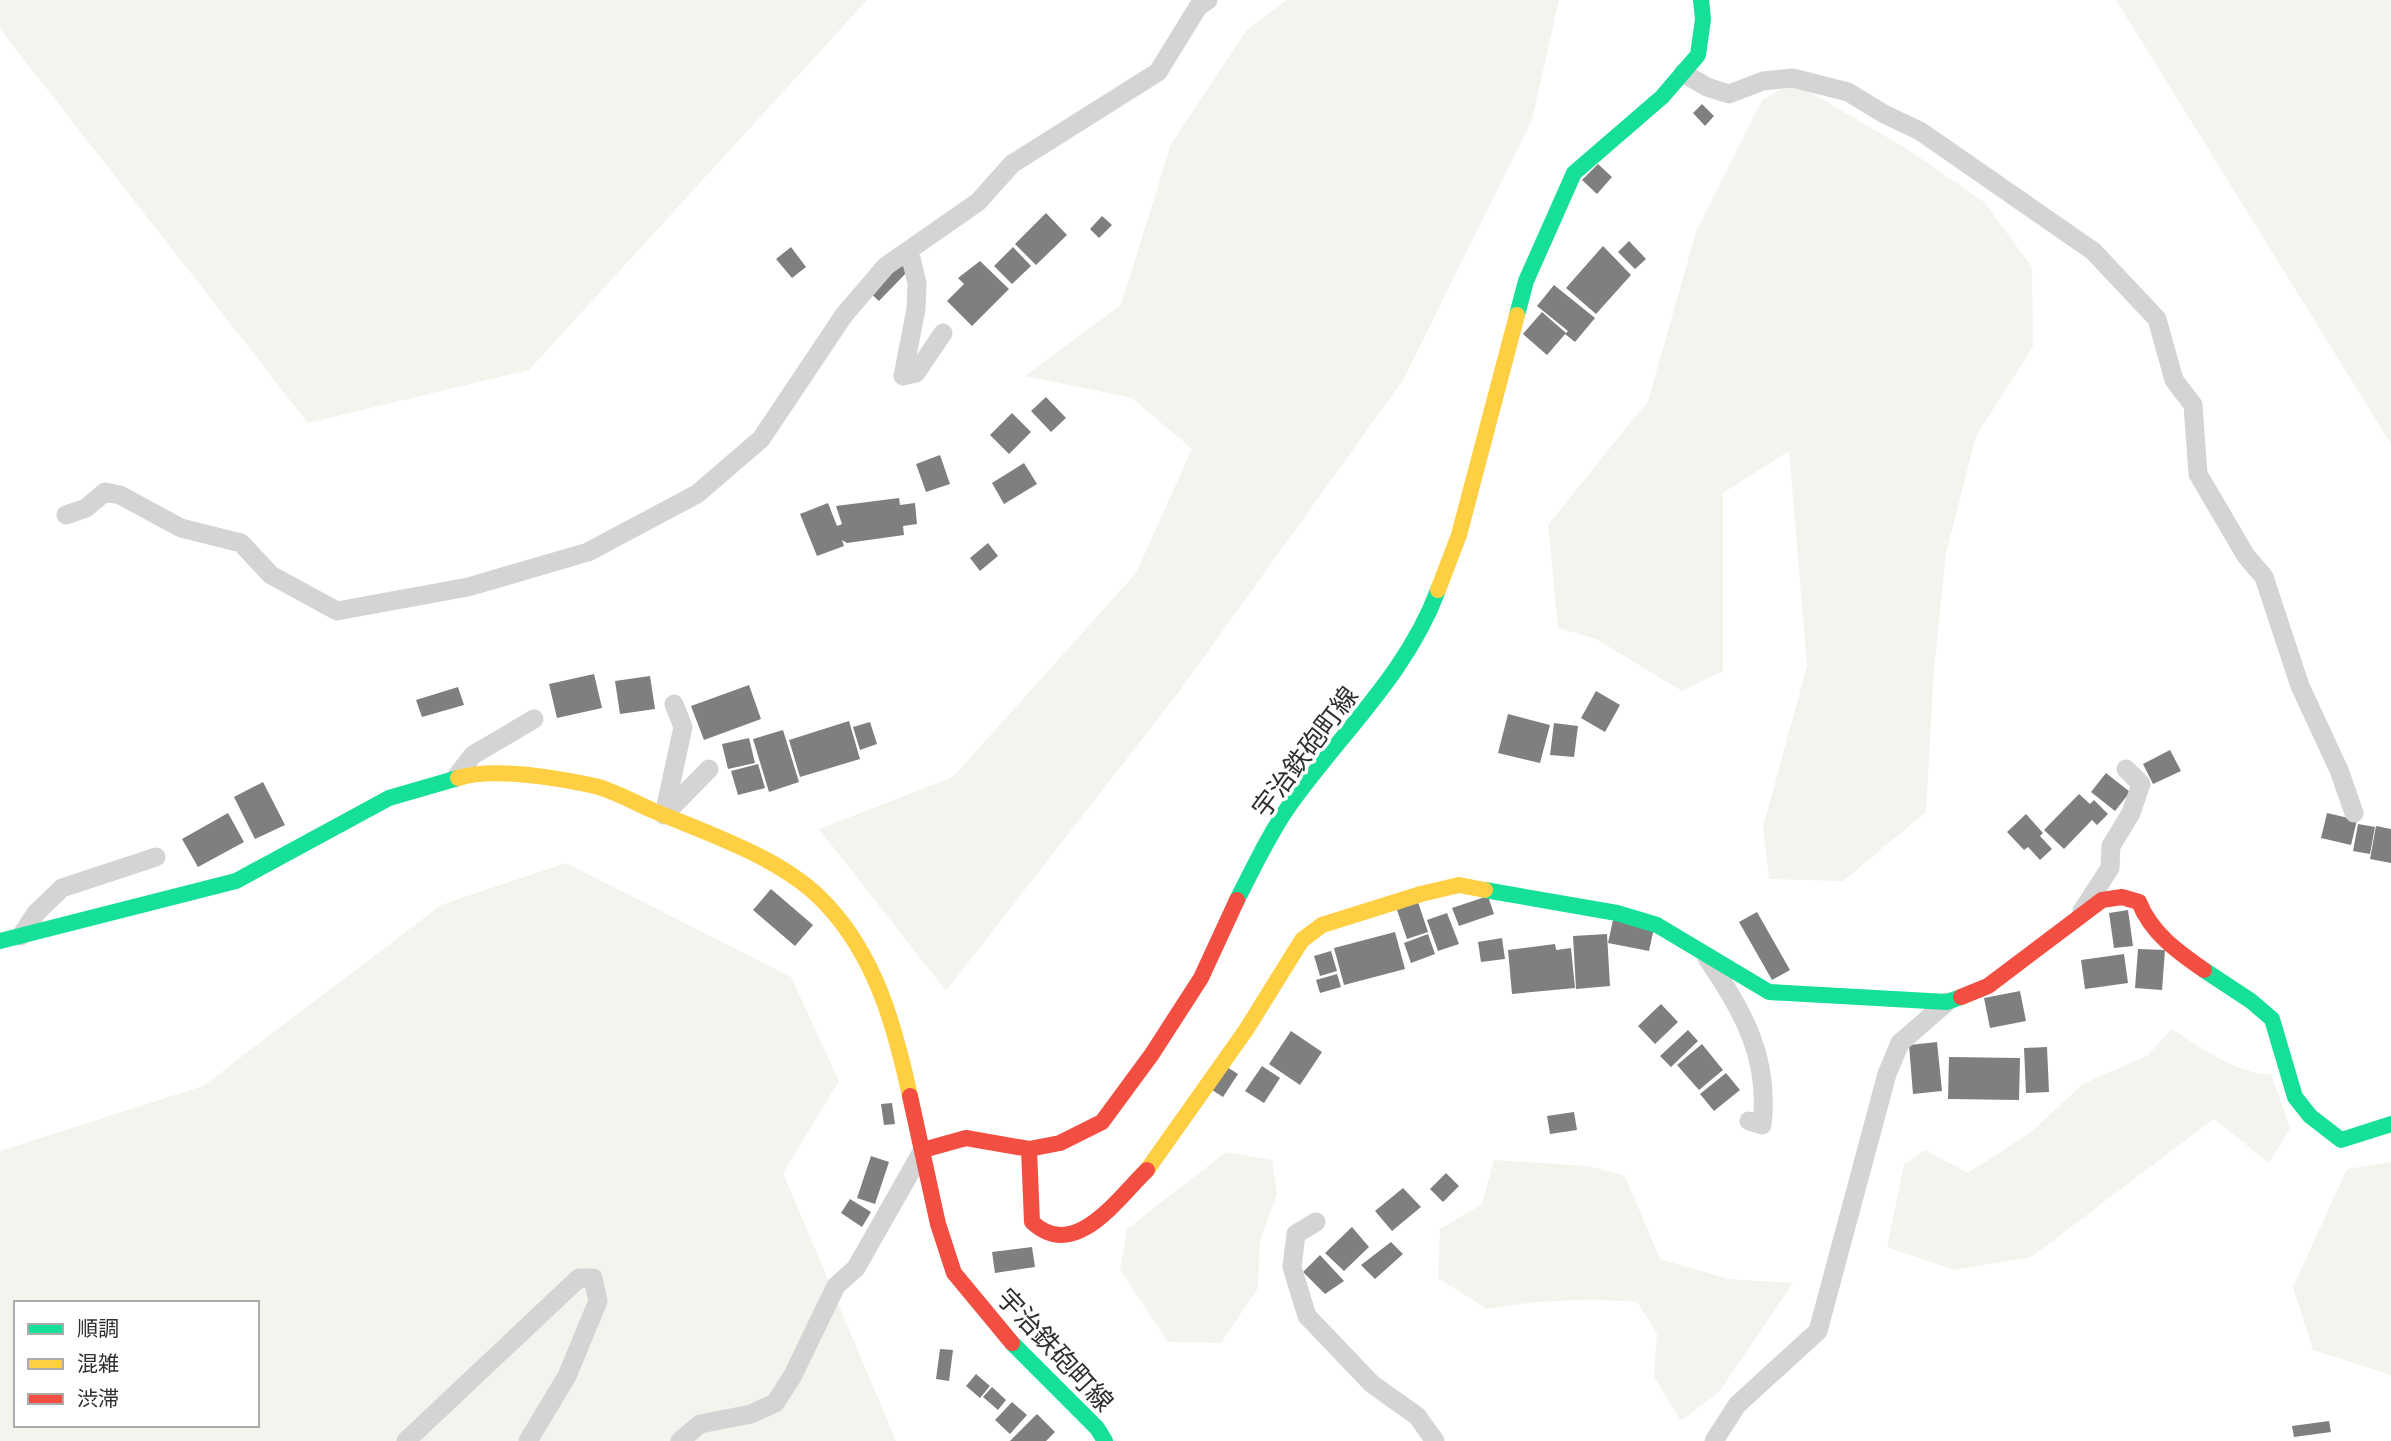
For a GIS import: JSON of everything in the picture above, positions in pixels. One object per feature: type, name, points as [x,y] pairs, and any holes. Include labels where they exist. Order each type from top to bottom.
[{"type":"street","points":[[66,515],[86,508],[105,492],[121,495],[181,528],[241,543],[271,575],[337,611],[468,587],[588,552],[697,494],[761,439],[844,315],[886,266],[978,202],[1012,164],[1158,72],[1198,7],[1208,0]]},
{"type":"street","name":"宇治鉄砲町線","points":[[1105,1441],[1097,1428],[1074,1404],[1025,1359],[954,1273],[938,1224],[923,1150],[966,1138],[1029,1149],[1060,1143],[1101,1122],[1152,1054],[1201,978],[1239,897],[1288,807],[1371,706],[1428,618],[1459,535],[1526,281],[1574,173],[1662,97],[1698,55],[1703,19],[1700,0]]},
{"type":"street","points":[[1683,73],[1707,87],[1729,94],[1763,81],[1793,78],[1848,92],[1884,114],[1920,131],[2093,251],[2157,319],[2174,380],[2193,405],[2198,474],[2246,556],[2264,577],[2300,686],[2339,770],[2354,813]]},
{"type":"street","points":[[909,250],[917,283],[916,309],[902,376],[916,373],[943,333]]},
{"type":"street","points":[[664,814],[683,727],[674,705]]},
{"type":"street","points":[[455,778],[473,755],[534,719]]},
{"type":"street","points":[[664,814],[709,769]]},
{"type":"street","points":[[2079,915],[2110,868],[2110,846],[2131,813],[2141,784],[2126,769]]},
{"type":"street","points":[[0,941],[236,881],[389,798],[455,778],[535,775],[598,787],[741,847],[793,877],[827,903],[867,960],[885,1000],[923,1150],[856,1268],[836,1286],[792,1377],[775,1403],[751,1414],[701,1423],[680,1441]]},
{"type":"street","points":[[21,936],[36,913],[62,888],[156,858]]},
{"type":"street","points":[[1029,1149],[1032,1222],[1044,1233],[1062,1237],[1087,1229],[1154,1163],[1246,1030],[1302,940],[1322,925],[1420,894],[1459,885],[1617,913],[1657,925],[1769,992],[1947,1002]]},
{"type":"street","points":[[1714,1441],[1737,1405],[1818,1331],[1887,1074],[1900,1043],[1947,1002],[1988,986],[2102,900],[2122,897],[2138,902],[2140,915],[2194,964],[2268,1013],[2285,1054],[2294,1095],[2312,1121],[2341,1140],[2391,1124]]},
{"type":"street","points":[[1702,951],[1744,1013],[1758,1059],[1765,1094],[1762,1125],[1749,1121]]},
{"type":"street","points":[[1316,1222],[1296,1234],[1292,1267],[1307,1316],[1372,1384],[1416,1416],[1435,1441]]},
{"type":"street","points":[[406,1441],[491,1363],[556,1298],[579,1278],[593,1278],[598,1301],[566,1376],[528,1441]]},
{"type":"shaded area","points":[[0,0],[867,0],[529,370],[308,423],[0,29]]},
{"type":"shaded area","points":[[1287,0],[1559,0],[1532,120],[1403,380],[1178,693],[946,991],[819,829],[953,777],[1136,573],[1192,449],[1132,398],[1025,376],[1121,305],[1171,144],[1246,31]]},
{"type":"shaded area","points":[[2116,0],[2391,0],[2391,444]]},
{"type":"shaded area","points":[[1793,82],[1907,149],[1984,202],[2032,267],[2033,347],[1976,436],[1946,553],[1934,669],[1926,812],[1843,881],[1769,879],[1763,827],[1807,666],[1789,451],[1723,493],[1723,671],[1682,691],[1596,639],[1558,628],[1548,525],[1648,401],[1696,232],[1762,100]]},
{"type":"shaded area","points":[[566,863],[791,977],[839,1081],[783,1173],[896,1441],[0,1441],[0,1151],[203,1086],[441,905]]},
{"type":"shaded area","points":[[2172,1029],[2233,1065],[2271,1074],[2290,1128],[2269,1163],[2214,1119],[2031,1257],[1954,1270],[1887,1247],[1904,1164],[1925,1150],[1968,1173],[2031,1132],[2083,1084],[2147,1056]]},
{"type":"shaded area","points":[[1226,1152],[1272,1160],[1277,1194],[1260,1241],[1258,1288],[1221,1343],[1168,1342],[1120,1270],[1127,1229]]},
{"type":"shaded area","points":[[1494,1160],[1589,1166],[1625,1176],[1660,1259],[1728,1279],[1793,1283],[1719,1392],[1681,1421],[1654,1377],[1657,1333],[1637,1302],[1562,1301],[1487,1309],[1438,1278],[1440,1229],[1482,1204]]},
{"type":"shaded area","points":[[2391,1162],[2391,1375],[2313,1350],[2293,1287],[2347,1169]]},
{"type":"building","points":[[1702,104],[1714,116],[1705,126],[1693,113]]},
{"type":"building","points":[[1598,164],[1612,177],[1597,194],[1582,180]]},
{"type":"building","points":[[1046,213],[1067,235],[1036,265],[1015,244]]},
{"type":"building","points":[[1102,216],[1112,225],[1099,238],[1090,229]]},
{"type":"building","points":[[1629,241],[1646,259],[1635,269],[1618,252]]},
{"type":"building","points":[[1603,246],[1631,275],[1596,314],[1566,288]]},
{"type":"building","points":[[791,247],[806,267],[792,278],[776,259]]},
{"type":"building","points":[[1013,247],[1031,266],[1012,284],[994,266]]},
{"type":"building","points":[[980,261],[1009,289],[972,326],[947,301],[964,284],[958,278]]},
{"type":"building","points":[[898,262],[908,271],[879,301],[869,292]]},
{"type":"building","points":[[1554,285],[1595,318],[1575,342],[1565,334],[1568,331],[1537,306]]},
{"type":"building","points":[[1542,312],[1566,333],[1547,355],[1523,334]]},
{"type":"building","points":[[1046,397],[1066,418],[1051,432],[1031,411]]},
{"type":"building","points":[[1012,413],[1031,432],[1009,454],[990,435]]},
{"type":"building","points":[[940,455],[950,484],[926,492],[916,464]]},
{"type":"building","points":[[1024,463],[1037,484],[1004,504],[992,483]]},
{"type":"building","points":[[899,498],[900,505],[915,503],[917,524],[903,526],[904,535],[847,543],[842,540],[844,546],[817,556],[800,514],[828,503],[837,526],[842,524],[836,506]]},
{"type":"building","points":[[988,543],[998,556],[980,571],[970,558]]},
{"type":"building","points":[[594,674],[602,708],[557,718],[549,684]]},
{"type":"building","points":[[650,676],[655,709],[620,714],[615,681]]},
{"type":"building","points":[[749,685],[761,719],[704,740],[691,706]]},
{"type":"building","points":[[458,687],[464,705],[422,717],[416,700]]},
{"type":"building","points":[[1596,691],[1620,705],[1605,732],[1581,718]]},
{"type":"building","points":[[1508,714],[1550,725],[1540,763],[1498,753]]},
{"type":"building","points":[[849,721],[860,759],[800,777],[789,740]]},
{"type":"building","points":[[870,722],[877,744],[860,750],[853,727]]},
{"type":"building","points":[[1554,723],[1578,726],[1574,757],[1550,755]]},
{"type":"building","points":[[783,730],[799,782],[769,792],[753,739]]},
{"type":"building","points":[[749,738],[755,763],[728,769],[722,744]]},
{"type":"building","points":[[2170,750],[2181,771],[2153,784],[2143,764]]},
{"type":"building","points":[[758,764],[765,788],[738,795],[731,771]]},
{"type":"building","points":[[2106,773],[2130,792],[2115,811],[2091,792]]},
{"type":"building","points":[[263,782],[285,825],[255,839],[234,797]]},
{"type":"building","points":[[2079,794],[2090,804],[2094,800],[2108,814],[2097,825],[2092,820],[2064,849],[2044,830]]},
{"type":"building","points":[[228,813],[244,842],[198,867],[182,839]]},
{"type":"building","points":[[2327,813],[2357,820],[2351,845],[2321,838]]},
{"type":"building","points":[[2026,814],[2043,833],[2040,836],[2052,849],[2040,860],[2028,847],[2024,850],[2007,832]]},
{"type":"building","points":[[2358,824],[2375,827],[2370,854],[2353,851]]},
{"type":"building","points":[[2376,826],[2391,829],[2391,863],[2370,859]]},
{"type":"building","points":[[771,889],[813,925],[795,946],[753,910]]},
{"type":"building","points":[[1488,896],[1494,914],[1459,926],[1452,908]]},
{"type":"building","points":[[1418,902],[1428,932],[1407,939],[1397,910]]},
{"type":"building","points":[[2128,910],[2133,946],[2114,948],[2109,913]]},
{"type":"building","points":[[1757,912],[1790,970],[1772,980],[1739,922]]},
{"type":"building","points":[[1447,913],[1459,944],[1438,951],[1427,920]]},
{"type":"building","points":[[1613,920],[1654,928],[1649,951],[1608,943]]},
{"type":"building","points":[[1395,932],[1405,969],[1344,985],[1334,948]]},
{"type":"building","points":[[1428,934],[1435,954],[1411,963],[1404,943]]},
{"type":"building","points":[[1607,934],[1610,986],[1576,989],[1573,936]]},
{"type":"building","points":[[1502,938],[1505,959],[1481,962],[1478,942]]},
{"type":"building","points":[[1555,944],[1556,950],[1571,948],[1575,988],[1512,994],[1508,950]]},
{"type":"building","points":[[2138,949],[2165,950],[2162,990],[2135,988]]},
{"type":"building","points":[[1331,951],[1337,971],[1320,976],[1314,956]]},
{"type":"building","points":[[2124,954],[2128,983],[2085,989],[2081,960]]},
{"type":"building","points":[[1337,974],[1341,987],[1320,993],[1316,980]]},
{"type":"building","points":[[2020,991],[2026,1021],[1990,1028],[1984,998]]},
{"type":"building","points":[[1661,1004],[1678,1022],[1655,1044],[1638,1026]]},
{"type":"building","points":[[1688,1030],[1698,1041],[1671,1067],[1660,1056]]},
{"type":"building","points":[[1291,1031],[1322,1052],[1300,1085],[1269,1064]]},
{"type":"building","points":[[1937,1042],[1942,1091],[1913,1094],[1909,1045]]},
{"type":"building","points":[[1702,1044],[1723,1070],[1699,1090],[1677,1065]]},
{"type":"building","points":[[2047,1047],[2049,1092],[2026,1093],[2024,1048]]},
{"type":"building","points":[[1949,1057],[2020,1058],[2019,1100],[1948,1099]]},
{"type":"building","points":[[1262,1066],[1280,1078],[1264,1103],[1245,1091]]},
{"type":"building","points":[[1227,1067],[1238,1074],[1223,1097],[1212,1090]]},
{"type":"building","points":[[1726,1073],[1740,1090],[1714,1111],[1700,1094]]},
{"type":"building","points":[[892,1103],[895,1124],[884,1125],[881,1104]]},
{"type":"building","points":[[1574,1112],[1577,1130],[1550,1134],[1547,1116]]},
{"type":"building","points":[[871,1156],[889,1162],[875,1204],[857,1198]]},
{"type":"building","points":[[1446,1173],[1459,1186],[1443,1202],[1430,1189]]},
{"type":"building","points":[[1403,1188],[1421,1207],[1392,1231],[1375,1211]]},
{"type":"building","points":[[850,1199],[871,1212],[862,1227],[841,1213]]},
{"type":"building","points":[[1352,1227],[1369,1247],[1344,1271],[1325,1253]]},
{"type":"building","points":[[1391,1242],[1403,1254],[1375,1279],[1361,1265]]},
{"type":"building","points":[[1032,1247],[1035,1267],[995,1273],[992,1252]]},
{"type":"building","points":[[1320,1255],[1344,1281],[1325,1294],[1303,1272]]},
{"type":"building","points":[[940,1349],[953,1350],[949,1381],[936,1379]]},
{"type":"building","points":[[976,1374],[990,1386],[980,1398],[966,1386]]},
{"type":"building","points":[[992,1387],[1006,1400],[998,1410],[983,1397]]},
{"type":"building","points":[[1012,1402],[1027,1415],[1010,1434],[995,1420]]},
{"type":"building","points":[[1037,1414],[1055,1432],[1046,1441],[1010,1441]]},
{"type":"building","points":[[2329,1421],[2331,1432],[2294,1437],[2292,1426]]},
{"type":"traffic: fast","points":[[1517,315],[1526,281],[1574,173],[1662,97],[1698,55],[1703,19],[1701,0]]},
{"type":"traffic: fast","points":[[1237,900],[1282,817],[1409,649],[1438,590]]},
{"type":"traffic: fast","points":[[0,941],[236,881],[389,798],[458,778]]},
{"type":"traffic: fast","points":[[1485,890],[1617,913],[1657,925],[1769,992],[1947,1002],[1961,997]]},
{"type":"traffic: fast","points":[[2204,970],[2251,1001],[2272,1019],[2295,1097],[2310,1116],[2341,1140],[2391,1124]]},
{"type":"traffic: fast","points":[[1012,1343],[1097,1428],[1105,1441]]},
{"type":"traffic: slow","points":[[1438,590],[1459,535],[1517,315]]},
{"type":"traffic: slow","points":[[458,778],[489,773],[507,774],[545,777],[595,786],[745,849],[790,874],[826,904],[843,925],[871,970],[898,1044],[910,1096]]},
{"type":"traffic: slow","points":[[1147,1170],[1246,1030],[1302,940],[1322,925],[1421,894],[1459,885],[1485,890]]},
{"type":"traffic: jam","points":[[1961,997],[1988,986],[2102,900],[2122,897],[2139,902],[2158,932],[2175,949],[2204,970]]},
{"type":"traffic: jam","points":[[923,1150],[966,1138],[1029,1149],[1060,1143],[1102,1122],[1152,1054],[1201,978],[1237,900]]},
{"type":"traffic: jam","points":[[910,1096],[938,1224],[954,1273],[1012,1343]]},
{"type":"traffic: jam","points":[[1029,1149],[1032,1222],[1048,1232],[1064,1235],[1079,1231],[1094,1222],[1147,1170]]}]
